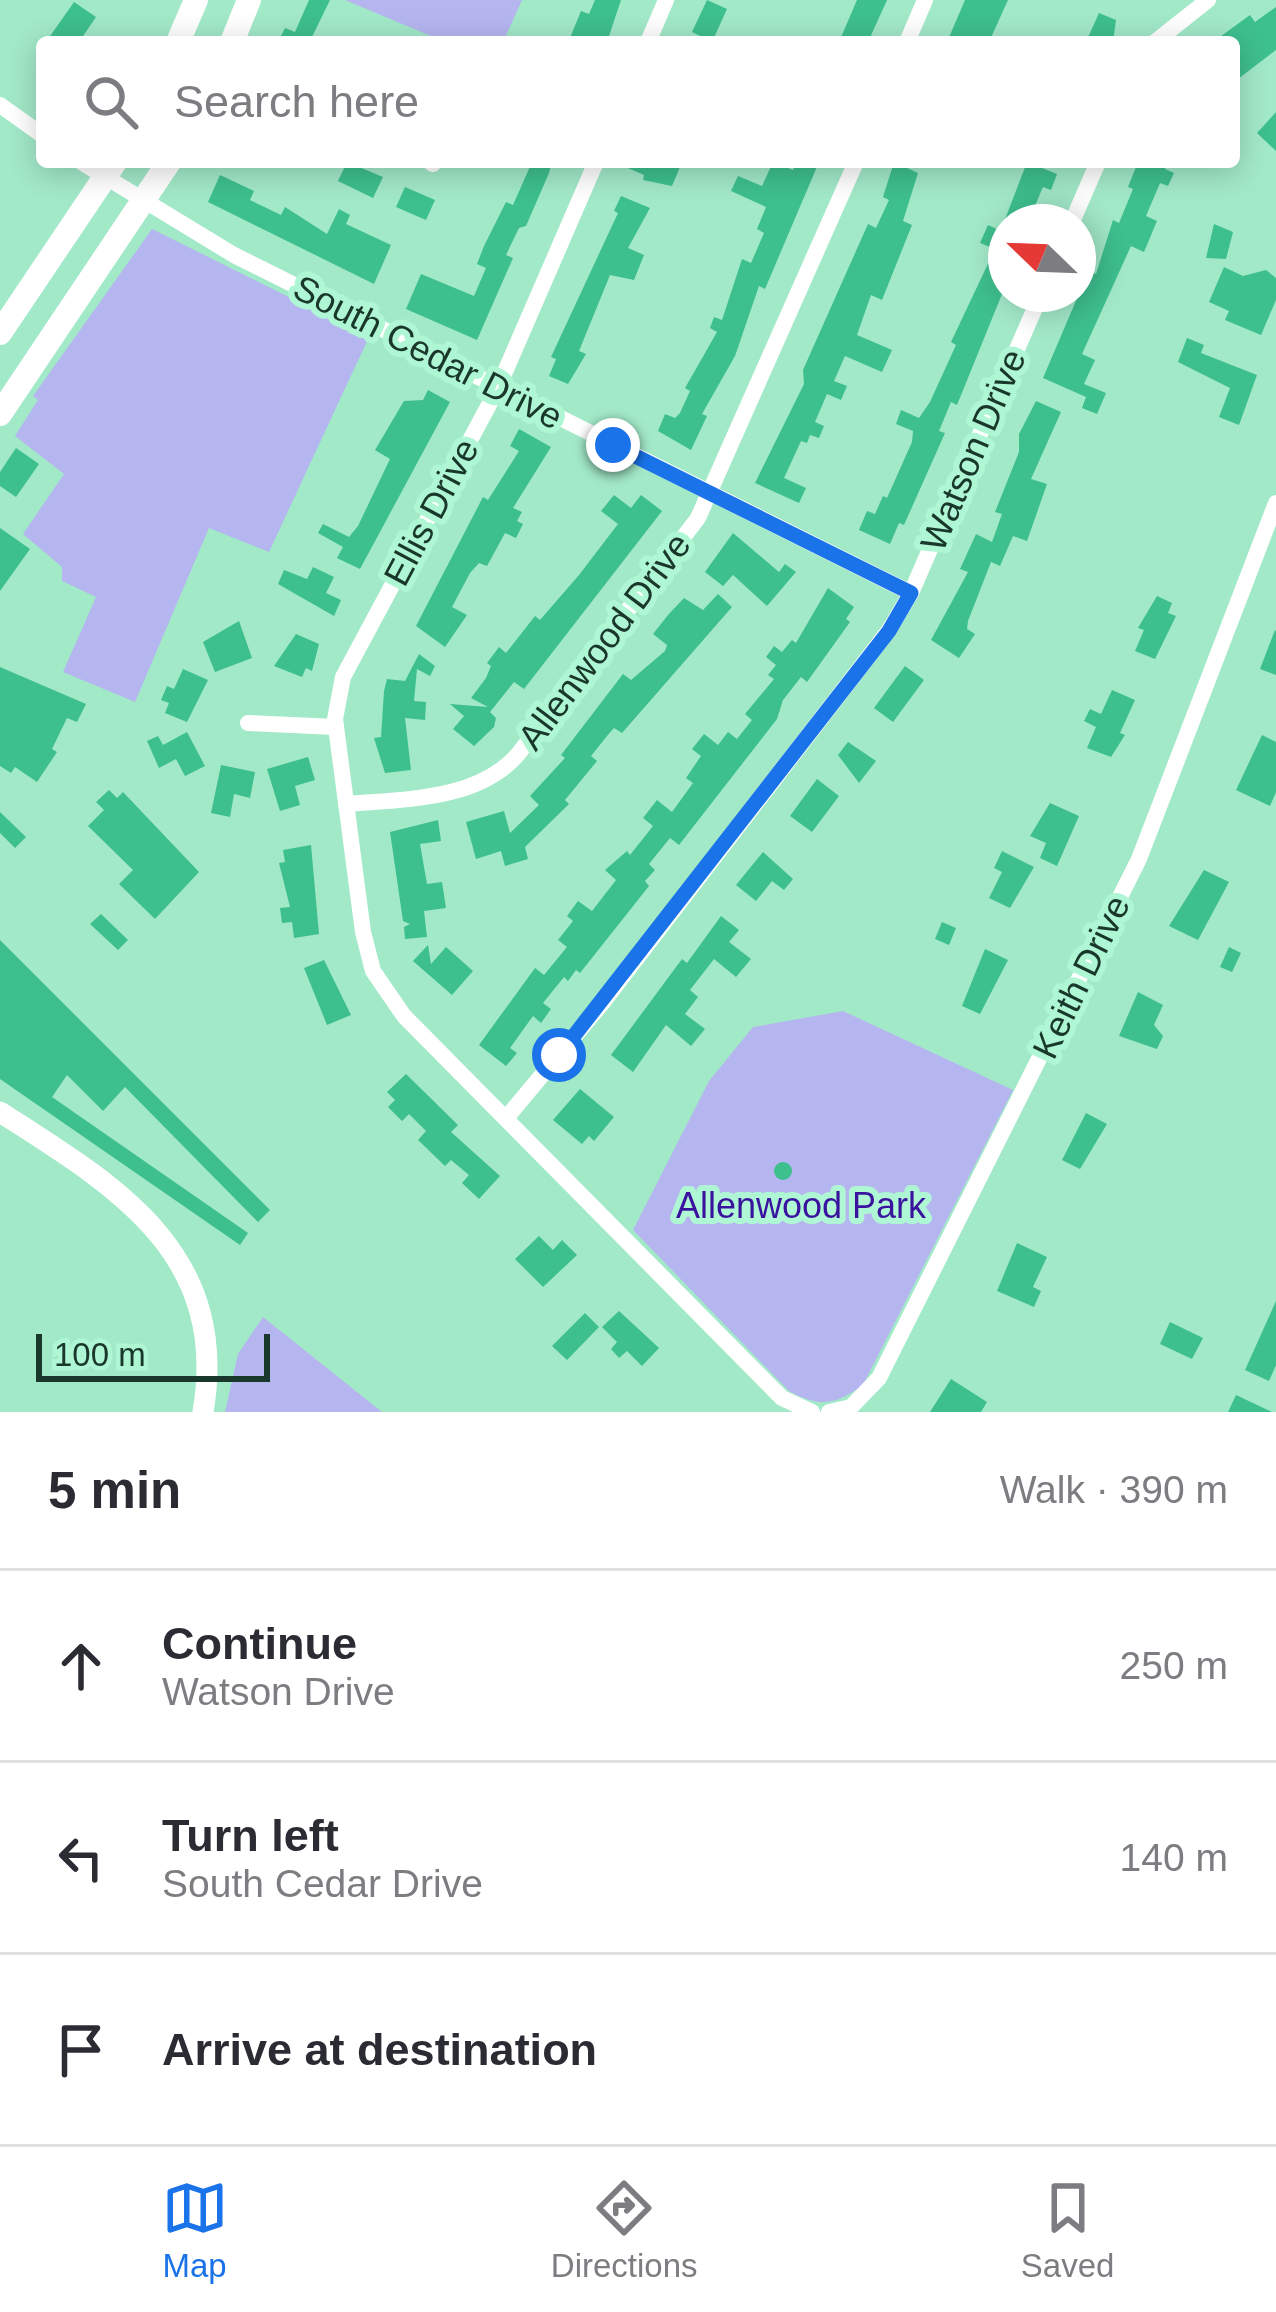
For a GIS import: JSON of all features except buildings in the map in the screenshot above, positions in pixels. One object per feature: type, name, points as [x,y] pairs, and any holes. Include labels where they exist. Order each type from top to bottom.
[{"type":"main road","points":[[181,36],[196,0]]},
{"type":"main road","points":[[234,36],[249,0]]},
{"type":"main road","points":[[0,414],[165,168]]},
{"type":"main road","points":[[0,333],[110,170]]},
{"type":"street","points":[[651,36],[666,0]]},
{"type":"street","points":[[911,36],[926,0]]},
{"type":"street","points":[[1163,36],[1208,0]]},
{"type":"street","points":[[0,106],[36,131]]},
{"type":"street","name":"Ellis Drive","points":[[346,804],[336,728],[343,677],[498,388],[593,168]]},
{"type":"street","name":"Allenwood Drive","points":[[346,804],[456,790],[504,771],[712,494],[853,168]]},
{"type":"street","points":[[1080,204],[1095,168]]},
{"type":"street","name":"South Cedar Drive","points":[[110,170],[143,202],[234,255],[911,593]]},
{"type":"street","name":"Watson Drive","points":[[507,1117],[632,964],[889,631],[911,593],[1033,312]]},
{"type":"street","name":"Keith Drive","points":[[829,1412],[851,1407],[879,1378],[1118,901],[1168,791],[1276,503]]},
{"type":"street","points":[[248,722],[336,728]]},
{"type":"street","points":[[346,804],[373,971],[404,1016],[782,1398],[812,1412]]},
{"type":"street","points":[[0,1112],[129,1199],[182,1262],[207,1359],[203,1412]]},
{"type":"green space","points":[[345,0],[522,0],[506,36],[431,36]]},
{"type":"green space","points":[[152,229],[369,337],[269,552],[209,528],[135,702],[63,672],[96,597],[62,581],[62,567],[23,534],[64,474],[15,436],[38,400],[33,396]]},
{"type":"green space","name":"Allenwood Park","points":[[843,1011],[1013,1090],[863,1385],[844,1397],[819,1402],[789,1391],[633,1230],[709,1081],[753,1027]]},
{"type":"green space","points":[[263,1317],[382,1412],[225,1412],[238,1354]]},
{"type":"route","points":[[559,1055],[889,631],[911,593],[613,445]]}]
